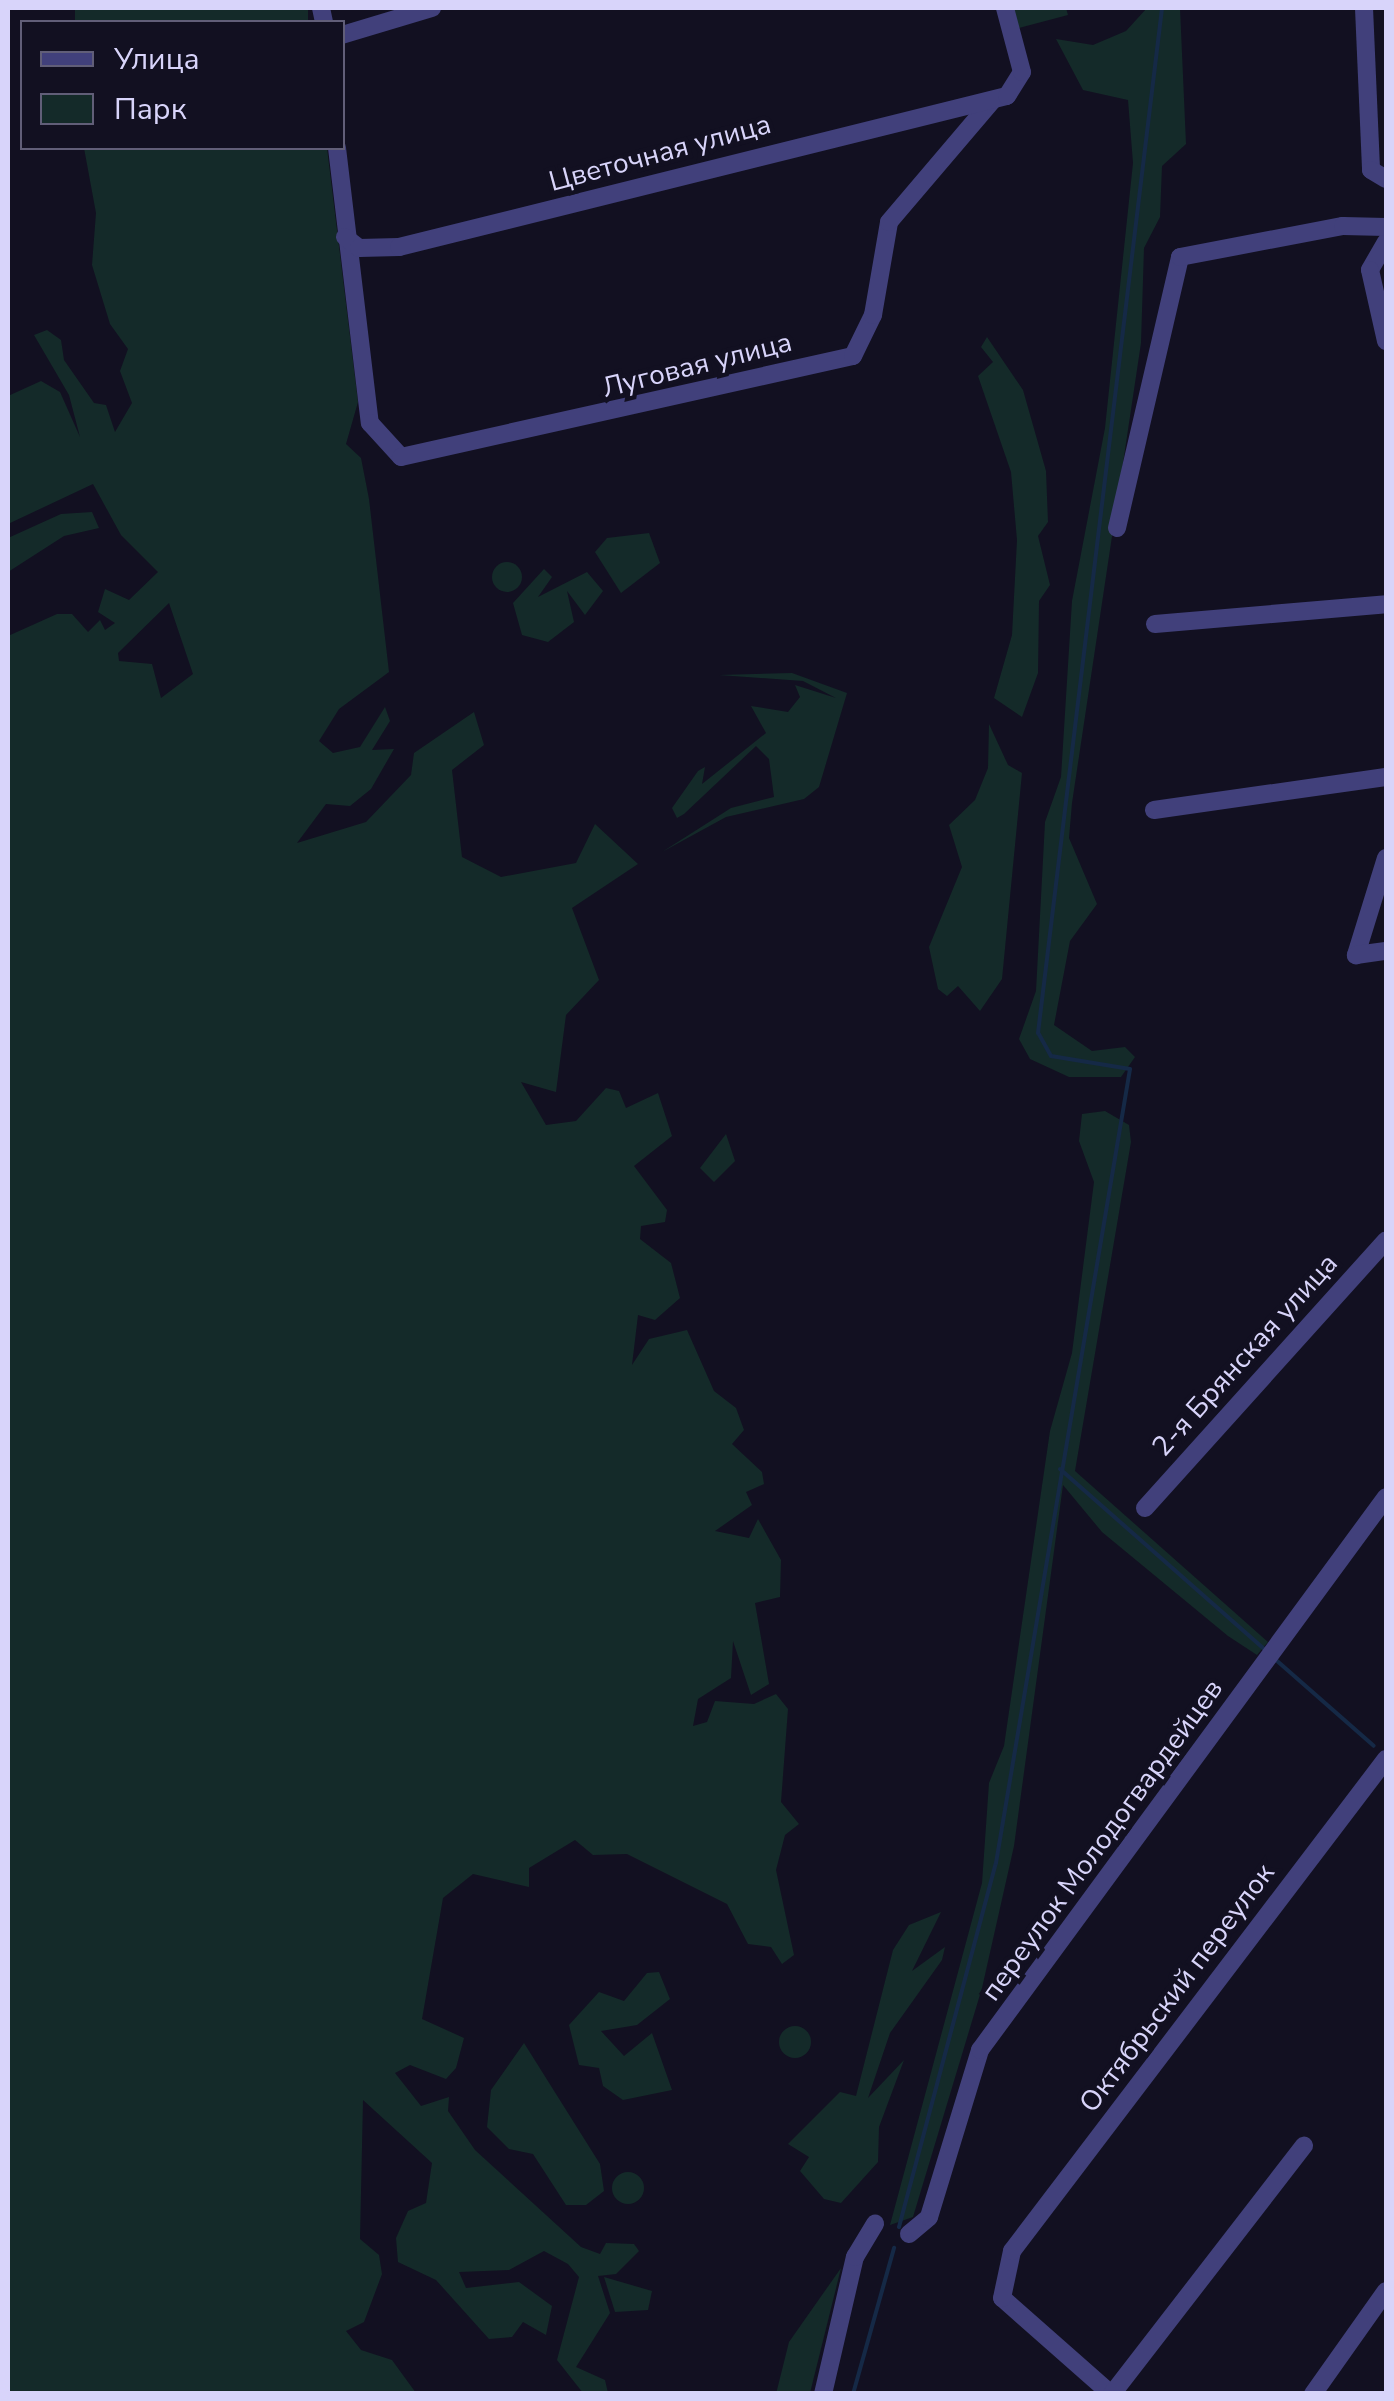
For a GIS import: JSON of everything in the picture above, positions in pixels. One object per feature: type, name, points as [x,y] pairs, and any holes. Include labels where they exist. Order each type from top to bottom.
[{"type":"street","points":[[345,34],[432,8]]},
{"type":"street","name":"Луговая улица","points":[[345,236],[380,444],[414,455],[845,360],[869,330],[889,222],[993,100],[1022,72],[1005,8]]},
{"type":"street","points":[[1364,8],[1371,170],[1386,179]]},
{"type":"street","name":"Цветочная улица","points":[[345,236],[359,248],[399,247],[993,100]]},
{"type":"street","points":[[337,150],[345,236]]},
{"type":"street","points":[[1118,528],[1180,257],[1344,226],[1386,227]]},
{"type":"street","points":[[1386,242],[1370,270],[1386,341]]},
{"type":"street","points":[[1155,624],[1386,604]]},
{"type":"street","points":[[1154,810],[1386,777]]},
{"type":"street","points":[[1386,858],[1356,954],[1386,951]]},
{"type":"street","name":"2-я Брянская улица","points":[[1145,1508],[1386,1240]]},
{"type":"street","name":"переулок Молодогвардейцев","points":[[908,2234],[929,2218],[980,2050],[1386,1497]]},
{"type":"street","name":"Октябрьский переулок","points":[[1111,2394],[1002,2298],[1012,2251],[1385,1763]]},
{"type":"street","points":[[1111,2394],[1304,2146]]},
{"type":"street","points":[[823,2394],[855,2257],[875,2224]]},
{"type":"street","points":[[1313,2394],[1386,2291]]},
{"type":"green space","points":[[75,8],[308,8],[308,20],[75,20]]},
{"type":"green space","points":[[1001,8],[1066,8],[1068,15],[1015,29]]},
{"type":"green space","points":[[1147,8],[1180,8],[1186,144],[1162,166],[1160,217],[1144,248],[1141,343],[1069,838],[1097,904],[1070,941],[1054,1025],[1092,1051],[1125,1047],[1135,1057],[1121,1077],[1069,1077],[1030,1059],[1019,1039],[1036,991],[1045,822],[1061,777],[1072,601],[1105,428],[1133,163],[1128,100],[1083,90],[1056,39],[1093,45],[1126,31]]},
{"type":"green space","points":[[84,150],[327,150],[358,402],[346,444],[361,458],[369,499],[389,672],[339,709],[319,741],[333,753],[360,747],[385,707],[390,721],[372,750],[394,749],[371,789],[350,806],[326,804],[297,843],[366,822],[411,775],[414,753],[474,712],[484,745],[452,770],[462,857],[501,877],[576,863],[595,824],[638,864],[572,908],[599,980],[566,1015],[556,1092],[521,1082],[546,1125],[576,1121],[606,1088],[619,1091],[626,1108],[658,1093],[672,1136],[634,1166],[667,1210],[665,1222],[641,1226],[640,1239],[671,1263],[680,1298],[655,1320],[638,1315],[632,1365],[649,1339],[687,1330],[714,1391],[736,1408],[744,1430],[732,1444],[762,1472],[764,1484],[746,1492],[752,1505],[715,1531],[749,1538],[758,1519],[781,1560],[780,1597],[755,1603],[769,1684],[751,1695],[733,1641],[731,1678],[698,1699],[693,1726],[707,1722],[715,1701],[754,1704],[776,1694],[788,1709],[781,1802],[799,1824],[785,1835],[776,1870],[794,1955],[782,1964],[771,1947],[748,1944],[727,1904],[627,1854],[593,1855],[575,1840],[529,1868],[529,1887],[473,1874],[443,1898],[422,2019],[464,2038],[456,2068],[446,2079],[410,2065],[395,2073],[421,2106],[449,2097],[448,2111],[475,2150],[581,2247],[600,2254],[606,2243],[634,2244],[639,2251],[616,2274],[598,2276],[610,2313],[576,2367],[605,2380],[608,2393],[583,2393],[557,2360],[579,2277],[568,2264],[544,2251],[509,2270],[459,2272],[466,2288],[519,2282],[552,2306],[546,2335],[523,2322],[512,2337],[489,2339],[436,2280],[398,2262],[396,2238],[408,2211],[426,2203],[432,2163],[363,2100],[360,2239],[379,2255],[382,2274],[364,2322],[346,2331],[361,2350],[392,2360],[416,2393],[8,2393],[8,636],[57,614],[72,614],[88,632],[100,620],[105,630],[115,623],[98,612],[105,589],[129,600],[158,572],[121,535],[93,484],[8,524],[8,396],[41,381],[60,392],[80,437],[69,395],[34,335],[47,330],[61,340],[64,360],[94,403],[106,405],[115,432],[132,403],[120,371],[128,349],[110,324],[92,265],[96,213]],"holes":[[[169,603],[193,674],[161,698],[152,664],[119,661],[118,653]]]},
{"type":"green space","points":[[987,337],[1023,390],[1046,471],[1048,522],[1038,536],[1050,585],[1039,601],[1038,673],[1022,717],[994,698],[1012,635],[1017,540],[1011,472],[978,376],[993,362],[981,347]]},
{"type":"green space","points":[[92,512],[99,528],[64,536],[8,572],[8,538],[61,514]]},
{"type":"green space","points":[[649,533],[660,563],[621,593],[595,552],[607,538]]},
{"type":"green space","points":[[507,562],[518,566],[522,577],[518,588],[507,592],[496,588],[492,577],[496,566]]},
{"type":"green space","points":[[544,569],[552,577],[538,597],[587,572],[603,591],[585,615],[567,591],[574,622],[548,642],[522,635],[513,603]]},
{"type":"green space","points":[[792,673],[847,693],[819,787],[804,799],[726,817],[662,852],[731,808],[774,797],[769,759],[756,746],[684,814],[677,818],[672,808],[698,771],[705,767],[702,784],[766,733],[751,706],[788,712],[800,697],[795,685],[836,698],[803,681],[719,675]]},
{"type":"green space","points":[[989,724],[1008,765],[1022,773],[1002,979],[980,1011],[958,986],[947,996],[938,989],[929,947],[962,867],[949,825],[975,800],[988,768]]},
{"type":"green space","points":[[1105,1111],[1129,1125],[1131,1142],[1075,1471],[1268,1642],[1257,1655],[1228,1636],[1102,1532],[1063,1485],[1014,1846],[982,1988],[913,2217],[890,2225],[982,1883],[989,1783],[1004,1746],[1050,1431],[1072,1353],[1094,1182],[1079,1141],[1082,1114]]},
{"type":"green space","points":[[726,1134],[735,1161],[714,1182],[700,1168]]},
{"type":"green space","points":[[941,1912],[912,1971],[945,1947],[942,1960],[890,2033],[868,2098],[904,2060],[879,2127],[878,2162],[841,2203],[824,2199],[800,2171],[809,2157],[788,2144],[840,2092],[856,2096],[893,1950],[909,1925]]},
{"type":"green space","points":[[659,1972],[670,1999],[637,2025],[601,2031],[624,2056],[652,2033],[672,2090],[623,2100],[603,2086],[599,2068],[579,2065],[569,2025],[599,1992],[624,2001],[647,1973]]},
{"type":"green space","points":[[795,2026],[806,2031],[811,2042],[806,2053],[795,2058],[784,2053],[779,2042],[784,2031]]},
{"type":"green space","points":[[524,2043],[600,2164],[604,2191],[586,2205],[566,2205],[533,2154],[509,2149],[487,2127],[491,2090]]},
{"type":"green space","points":[[628,2172],[639,2177],[644,2188],[639,2199],[628,2204],[617,2199],[612,2188],[617,2177]]},
{"type":"green space","points":[[841,2268],[810,2393],[776,2394],[789,2342]]},
{"type":"green space","points":[[604,2277],[652,2291],[648,2310],[615,2312]]},
{"type":"waterway","points":[[899,2227],[996,1863],[1130,1069],[1051,1056],[1038,1033],[1162,8]]},
{"type":"waterway","points":[[1060,1469],[1263,1648]]},
{"type":"waterway","points":[[1276,1660],[1374,1746]]},
{"type":"waterway","points":[[853,2394],[894,2248]]}]
